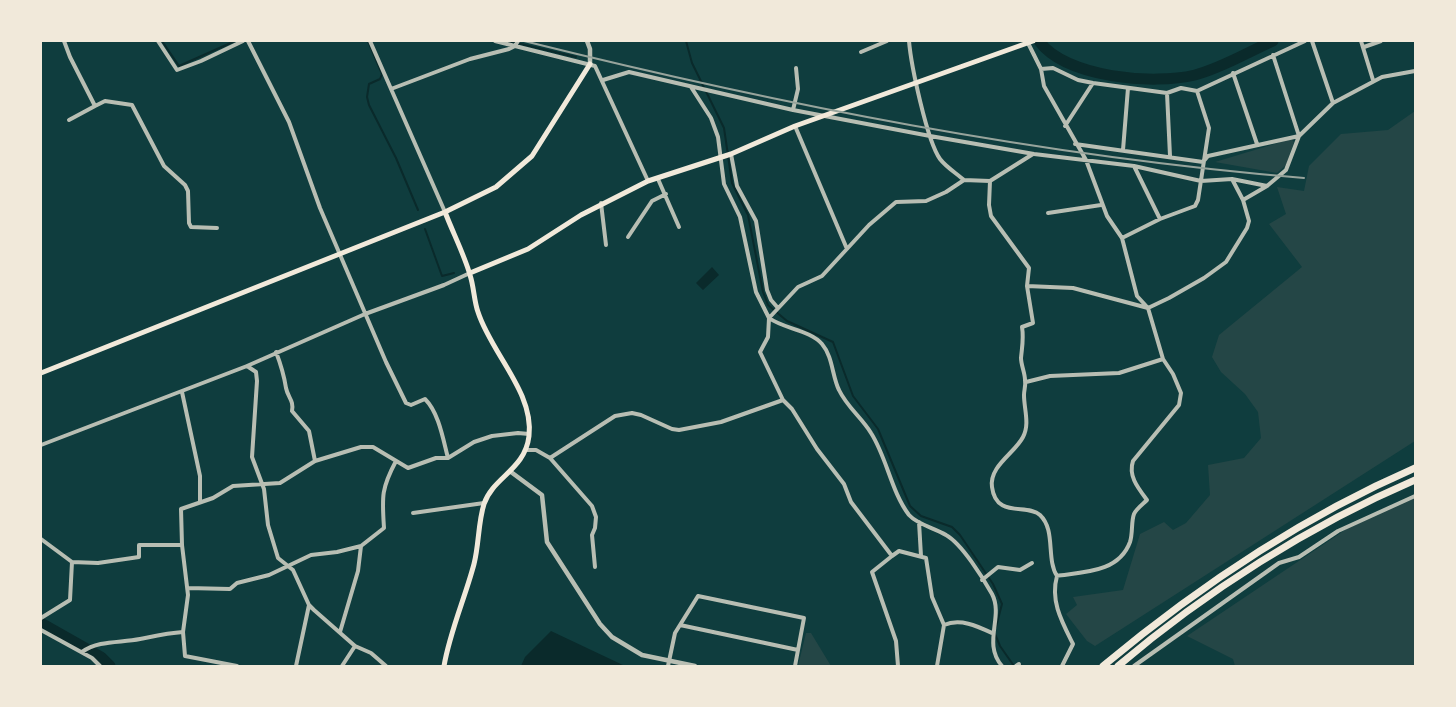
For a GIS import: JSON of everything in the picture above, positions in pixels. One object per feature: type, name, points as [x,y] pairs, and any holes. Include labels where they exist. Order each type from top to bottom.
[{"type":"highway","points":[[1103,666],[1190,596],[1268,544],[1334,506],[1415,468]]},
{"type":"highway","points":[[1120,666],[1134,653],[1275,553],[1350,511],[1415,480]]},
{"type":"main road","points":[[470,273],[528,249],[601,203],[648,181],[726,156],[795,126],[1030,42]]},
{"type":"main road","points":[[41,373],[445,212],[496,187],[532,156],[590,64]]},
{"type":"main road","points":[[444,666],[474,563],[484,503],[527,450],[529,434],[525,403],[519,388],[488,338],[477,311],[470,273],[445,212]]},
{"type":"street","points":[[64,41],[95,106]]},
{"type":"street","points":[[158,41],[177,70],[201,62],[243,41]]},
{"type":"street","points":[[248,41],[288,122],[320,208],[365,314],[406,403],[411,405],[425,399],[429,402],[448,458]]},
{"type":"street","points":[[370,41],[445,212]]},
{"type":"street","points":[[495,41],[517,43],[595,66],[648,181]]},
{"type":"street","points":[[587,41],[590,49],[590,64]]},
{"type":"street","points":[[861,52],[887,41]]},
{"type":"street","points":[[909,41],[916,84],[930,136],[940,159],[964,180]]},
{"type":"street","points":[[1042,69],[1053,68],[1078,80],[1128,88],[1167,92],[1182,88],[1197,91],[1305,41]]},
{"type":"street","points":[[1312,41],[1333,103]]},
{"type":"street","points":[[1361,41],[1372,80]]},
{"type":"street","points":[[1364,48],[1381,41]]},
{"type":"street","points":[[1030,42],[1042,69],[1044,86],[1075,144],[1086,160],[1102,205],[1122,238],[1137,296],[1148,308],[1162,359],[1178,383],[1181,393],[1179,405],[1133,461],[1130,469],[1136,486],[1147,500],[1134,514],[1128,546],[1117,562],[1108,566],[1057,576]]},
{"type":"street","points":[[391,89],[517,43]]},
{"type":"street","points":[[1273,55],[1299,136]]},
{"type":"street","points":[[793,110],[798,89],[796,68]]},
{"type":"street","points":[[1243,200],[1267,186],[1286,170],[1299,136],[1333,103],[1372,80],[1415,71]]},
{"type":"street","points":[[603,80],[629,72],[793,110],[930,136],[1034,154],[1134,166],[1201,181],[1232,179],[1267,186]]},
{"type":"street","points":[[1233,73],[1257,144]]},
{"type":"street","points":[[1065,126],[1093,83]]},
{"type":"street","points":[[691,87],[712,118],[737,186],[756,221],[767,290],[771,300],[778,308]]},
{"type":"street","points":[[1123,150],[1128,88]]},
{"type":"street","points":[[1122,238],[1160,219],[1195,206],[1209,128],[1197,91]]},
{"type":"street","points":[[1167,92],[1170,156]]},
{"type":"street","points":[[69,120],[105,102],[125,102],[132,105],[164,166],[185,185],[188,191],[188,223],[191,227],[217,228]]},
{"type":"street","points":[[795,126],[847,249]]},
{"type":"street","points":[[1203,162],[1208,156],[1299,136]]},
{"type":"street","points":[[1075,144],[1203,162]]},
{"type":"street","points":[[769,318],[798,288],[822,276],[869,225],[896,202],[926,201],[946,192],[964,180],[990,181],[1034,154]]},
{"type":"street","points":[[726,156],[724,184],[740,217],[756,292],[769,318],[768,337],[760,352],[783,400],[792,409],[817,448],[844,484],[851,502],[892,556]]},
{"type":"street","points":[[1134,166],[1160,219]]},
{"type":"street","points":[[658,179],[679,227]]},
{"type":"street","points":[[1027,286],[1073,288],[1148,308],[1204,278],[1226,262],[1247,228],[1249,221],[1243,200],[1232,179]]},
{"type":"street","points":[[990,181],[989,205],[991,216],[1029,268],[1027,286],[1033,323],[1022,327],[1023,345],[1021,360],[1026,382],[1024,436],[996,470],[992,487],[999,503],[1010,509],[1034,511],[1040,515],[1046,528],[1053,569],[1057,576],[1054,587],[1055,604],[1073,644],[1062,666]]},
{"type":"street","points":[[628,237],[652,201],[666,194]]},
{"type":"street","points":[[601,203],[606,246]]},
{"type":"street","points":[[1048,212],[1102,205]]},
{"type":"street","points":[[750,262],[761,260]]},
{"type":"street","points":[[41,445],[247,366],[365,314],[444,285],[470,273]]},
{"type":"street","points":[[769,318],[778,324],[814,338],[824,347],[839,389],[871,433],[902,504],[911,517],[955,541],[992,594],[997,607],[992,633],[997,660],[1002,666]]},
{"type":"street","points":[[276,352],[286,377],[287,390],[294,402],[292,411],[309,431],[315,461]]},
{"type":"street","points":[[1026,382],[1050,376],[1119,373],[1162,359]]},
{"type":"street","points":[[247,366],[256,372],[257,395],[253,420],[252,457],[262,484],[265,510],[278,558],[294,570],[309,605],[355,646],[371,653],[386,666]]},
{"type":"street","points":[[182,392],[200,476],[200,501]]},
{"type":"street","points":[[550,458],[615,416],[632,413],[641,415],[672,430],[679,430],[721,422],[783,400]]},
{"type":"street","points":[[237,666],[185,656],[183,632],[188,588],[182,545],[181,509],[213,498],[233,486],[280,483],[315,461],[361,447],[373,447],[408,468],[436,458],[448,458],[474,442],[492,436],[518,433],[529,434]]},
{"type":"street","points":[[527,450],[536,450],[550,458],[592,506],[596,517],[592,535],[595,567]]},
{"type":"street","points":[[188,588],[230,589],[238,583],[269,575],[287,564],[311,554],[337,552],[361,546],[384,528],[382,497],[384,483],[396,461]]},
{"type":"street","points":[[511,472],[542,495],[547,542],[600,624],[612,637],[642,654],[669,663],[695,666]]},
{"type":"street","points":[[1134,666],[1279,563],[1299,557],[1338,532],[1415,496]]},
{"type":"street","points":[[414,513],[484,503]]},
{"type":"street","points":[[919,522],[921,556]]},
{"type":"street","points":[[41,539],[72,562],[98,563],[139,557],[139,545],[182,545]]},
{"type":"street","points":[[340,632],[358,570],[361,546]]},
{"type":"street","points":[[898,666],[896,641],[872,572],[899,551],[926,558],[932,597],[944,625],[937,666]]},
{"type":"street","points":[[41,618],[70,600],[72,562]]},
{"type":"street","points":[[982,580],[998,567],[1020,570],[1032,563]]},
{"type":"street","points":[[669,663],[675,633],[698,596],[804,618],[795,666]]},
{"type":"street","points":[[296,666],[309,605]]},
{"type":"street","points":[[944,625],[952,622],[968,623],[992,633]]},
{"type":"street","points":[[680,625],[798,650]]},
{"type":"street","points":[[41,630],[82,651],[100,666]]},
{"type":"street","points":[[82,651],[106,642],[141,639],[161,633],[183,632]]},
{"type":"street","points":[[342,666],[355,646]]},
{"type":"shaded area","points":[[1415,111],[1415,441],[1095,646],[1087,641],[1066,614],[1077,605],[1073,597],[1123,590],[1140,534],[1164,522],[1173,530],[1186,523],[1210,495],[1208,465],[1244,458],[1261,438],[1258,412],[1245,394],[1221,372],[1212,357],[1219,335],[1302,267],[1269,224],[1286,214],[1277,187],[1304,191],[1309,166],[1341,134],[1388,130]]},
{"type":"shaded area","points":[[1291,139],[1294,142],[1286,165],[1277,173],[1215,162]]},
{"type":"shaded area","points":[[712,267],[719,275],[703,290],[696,283]]},
{"type":"shaded area","points":[[1415,495],[1415,666],[1235,666],[1233,659],[1187,636],[1348,528]]},
{"type":"shaded area","points":[[551,631],[625,666],[521,666],[525,657]]},
{"type":"shaded area","points":[[806,633],[811,633],[831,666],[798,666]]},
{"type":"waterway","points":[[162,41],[179,66],[235,41]]},
{"type":"waterway","points":[[368,41],[382,74],[380,79],[369,84],[367,97],[369,105],[396,158],[418,210]]},
{"type":"waterway","points":[[508,41],[576,57]]},
{"type":"waterway","points":[[686,41],[692,63],[724,128],[732,183],[748,215],[763,292],[768,305],[787,321],[833,342],[853,396],[878,429],[910,506],[921,516],[952,527],[960,535],[993,584],[1002,604],[996,627]]},
{"type":"waterway","points":[[1039,41],[1052,53],[1069,63],[1089,71],[1112,76],[1157,79],[1178,78],[1205,72],[1273,41]]},
{"type":"waterway","points":[[425,229],[442,276],[454,273]]},
{"type":"waterway","points":[[41,623],[101,657],[110,666]]},
{"type":"waterway","points":[[995,634],[1000,646],[1014,666]]},
{"type":"railway","points":[[524,41],[717,86],[911,125],[1107,156],[1304,178]]}]
